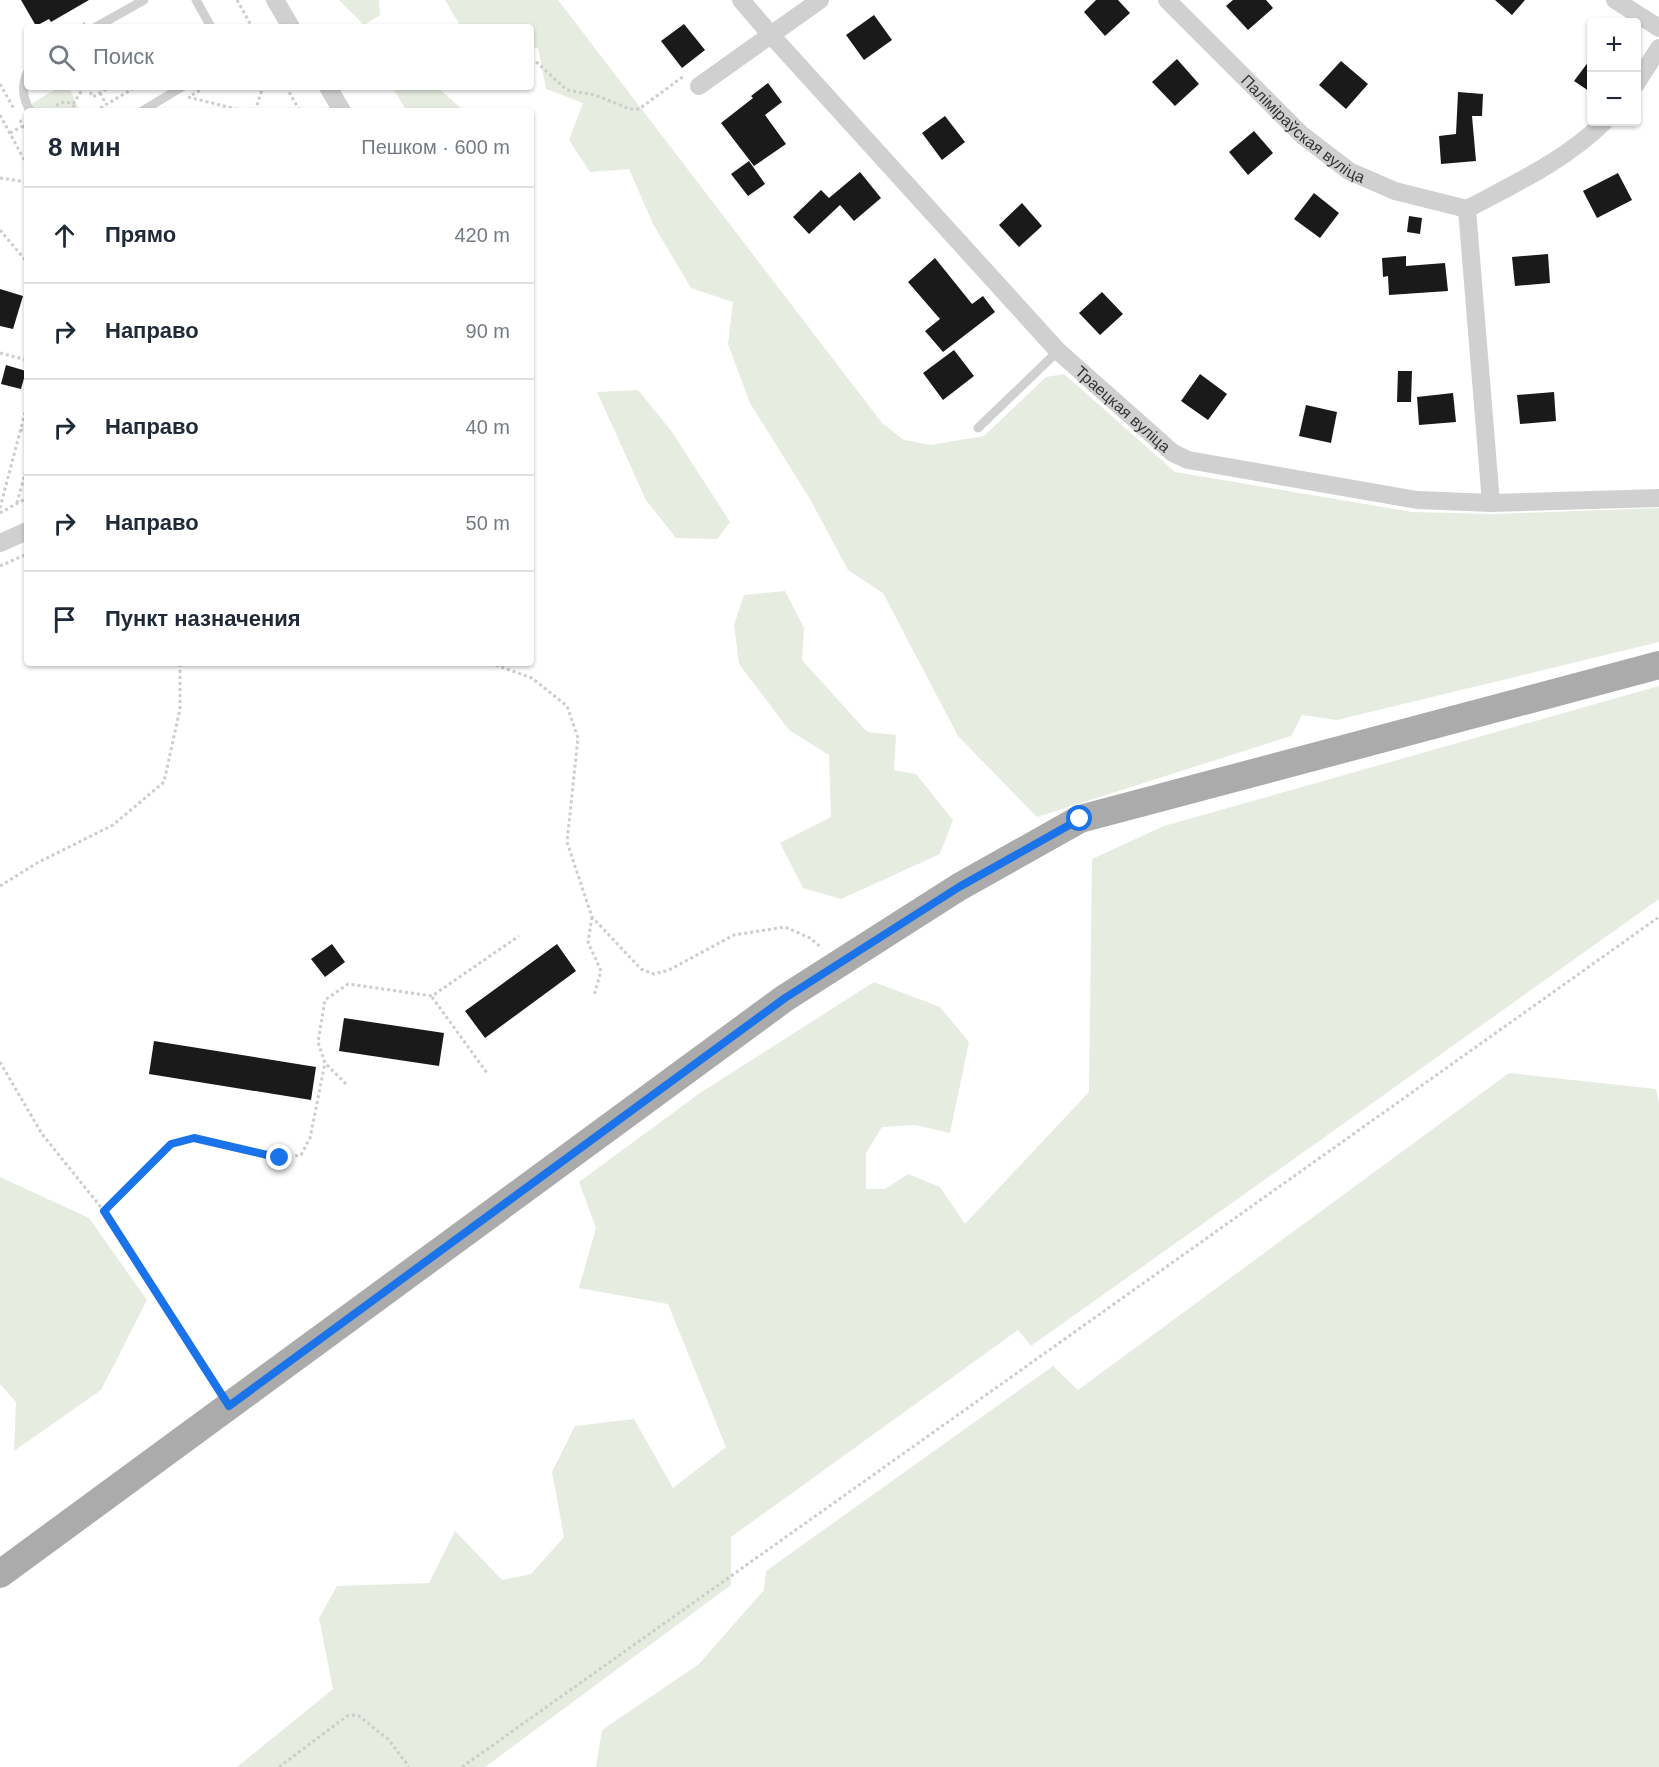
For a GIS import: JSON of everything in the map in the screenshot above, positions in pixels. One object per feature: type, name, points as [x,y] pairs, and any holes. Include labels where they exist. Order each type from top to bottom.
[{"type":"main road","points":[[0,1574],[785,998],[959,887],[1080,819],[1659,665]]},
{"type":"street","points":[[275,0],[289,24]]},
{"type":"street","name":"Траецкая вуліца","points":[[741,0],[1058,351],[1173,453],[1188,460],[1417,500],[1491,503],[1659,498]]},
{"type":"street","points":[[699,86],[820,0]]},
{"type":"street","name":"Паліміраўская вуліца","points":[[1167,0],[1302,135],[1349,171],[1395,191],[1467,209]]},
{"type":"street","points":[[1615,0],[1659,28]]},
{"type":"street","points":[[1641,76],[1659,48]]},
{"type":"street","points":[[330,90],[340,108]]},
{"type":"street","points":[[1491,503],[1467,209],[1538,170],[1591,135],[1600,126]]},
{"type":"street","points":[[0,543],[24,532]]},
{"type":"lane","points":[[101,24],[144,0]]},
{"type":"lane","points":[[196,0],[209,24]]},
{"type":"lane","points":[[24,81],[23,91],[28,108]]},
{"type":"lane","points":[[147,108],[177,90]]},
{"type":"lane","points":[[978,428],[1058,351]]},
{"type":"path","points":[[237,0],[250,24]]},
{"type":"path","points":[[534,60],[567,90],[595,95],[630,109],[639,109],[685,75],[699,86]]},
{"type":"path","points":[[73,104],[84,90]]},
{"type":"path","points":[[88,90],[93,97],[105,90]]},
{"type":"path","points":[[100,108],[131,90]]},
{"type":"path","points":[[256,108],[262,90]]},
{"type":"path","points":[[288,90],[298,108]]},
{"type":"path","points":[[100,93],[106,105]]},
{"type":"path","points":[[189,97],[232,108]]},
{"type":"path","points":[[55,108],[62,102],[73,104],[75,108]]},
{"type":"path","points":[[0,115],[24,159]]},
{"type":"path","points":[[10,133],[23,126]]},
{"type":"path","points":[[0,178],[24,182]]},
{"type":"path","points":[[0,230],[24,258]]},
{"type":"path","points":[[0,353],[24,359]]},
{"type":"path","points":[[0,508],[24,416]]},
{"type":"path","points":[[20,431],[24,429]]},
{"type":"path","points":[[17,503],[24,477]]},
{"type":"path","points":[[0,513],[24,500]]},
{"type":"path","points":[[0,566],[24,555]]},
{"type":"path","points":[[0,886],[37,863],[113,825],[164,782],[180,709],[180,666]]},
{"type":"path","points":[[498,666],[532,678],[567,706],[578,738],[567,842],[592,917],[641,969],[654,974],[669,970],[734,935],[785,927],[810,938],[839,963]]},
{"type":"path","points":[[592,917],[588,942],[601,971],[594,995]]},
{"type":"path","points":[[462,1767],[1659,917]]},
{"type":"path","points":[[346,1084],[326,1063],[318,1042],[325,1000],[348,984],[432,996],[519,936]]},
{"type":"path","points":[[432,996],[488,1073]]},
{"type":"path","points":[[0,1062],[42,1134],[104,1211],[229,1406]]},
{"type":"path","points":[[104,1211],[171,1144],[194,1138],[280,1158],[301,1155],[310,1138],[326,1063]]},
{"type":"path","points":[[279,1767],[347,1716],[353,1714],[389,1740],[409,1767]]},
{"type":"shaded area","points":[[339,0],[379,0],[380,15],[363,24]]},
{"type":"shaded area","points":[[445,0],[558,0],[882,423],[904,440],[931,445],[984,436],[1046,377],[1064,374],[1175,472],[1412,512],[1494,514],[1659,508],[1659,642],[1337,720],[1302,715],[1291,736],[1037,817],[958,736],[883,593],[848,570],[810,499],[750,403],[728,344],[733,302],[691,288],[653,224],[629,169],[590,172],[569,140],[583,103],[546,89],[538,48],[534,47],[534,24],[459,24]]},
{"type":"shaded area","points":[[54,90],[70,90],[79,108],[32,108],[30,105]]},
{"type":"shaded area","points":[[394,90],[440,90],[461,108],[405,108]]},
{"type":"shaded area","points":[[638,390],[672,432],[730,522],[717,539],[676,538],[646,500],[597,392]]},
{"type":"shaded area","points":[[785,591],[804,628],[802,660],[867,732],[896,735],[894,770],[916,774],[953,820],[940,854],[841,899],[803,888],[780,843],[831,817],[829,755],[789,730],[739,664],[734,625],[744,595]]},
{"type":"shaded area","points":[[1659,686],[1659,899],[1031,1346],[1018,1330],[731,1537],[731,1585],[485,1767],[237,1767],[333,1689],[319,1618],[337,1586],[429,1583],[455,1531],[502,1580],[531,1574],[564,1537],[552,1472],[575,1426],[634,1419],[673,1488],[726,1447],[668,1304],[579,1288],[596,1228],[579,1182],[700,1093],[874,982],[940,1007],[969,1042],[950,1133],[915,1125],[882,1127],[866,1153],[866,1189],[885,1189],[908,1174],[940,1187],[965,1224],[1089,1092],[1092,859],[1164,826]]},
{"type":"shaded area","points":[[1509,1073],[1656,1089],[1659,1103],[1659,1767],[596,1767],[602,1730],[699,1664],[764,1590],[766,1571],[1053,1366],[1078,1390]]},
{"type":"shaded area","points":[[0,1177],[89,1218],[147,1300],[101,1390],[14,1451],[16,1402],[0,1384]]},
{"type":"building","points":[[21,0],[89,0],[51,22],[49,19],[35,24]]},
{"type":"building","points":[[1096,0],[1118,0],[1130,13],[1105,36],[1084,12]]},
{"type":"building","points":[[1233,0],[1266,0],[1273,8],[1248,30],[1226,6]]},
{"type":"building","points":[[1495,0],[1525,0],[1512,15]]},
{"type":"building","points":[[874,15],[892,40],[864,60],[846,35]]},
{"type":"building","points":[[684,24],[705,50],[682,68],[661,41]]},
{"type":"building","points":[[1177,59],[1199,84],[1175,106],[1152,82]]},
{"type":"building","points":[[1341,61],[1368,84],[1346,109],[1319,85]]},
{"type":"building","points":[[1587,64],[1587,90],[1574,81]]},
{"type":"building","points":[[768,83],[782,102],[765,115],[786,144],[754,166],[721,123]]},
{"type":"building","points":[[1458,92],[1483,94],[1482,116],[1472,116],[1476,161],[1441,164],[1439,136],[1456,134]]},
{"type":"building","points":[[945,116],[965,142],[942,160],[922,133]]},
{"type":"building","points":[[1254,131],[1273,153],[1248,175],[1229,152]]},
{"type":"building","points":[[749,161],[765,184],[748,196],[731,174]]},
{"type":"building","points":[[860,172],[881,198],[854,221],[840,205],[809,234],[793,217],[821,190],[829,198]]},
{"type":"building","points":[[1618,173],[1632,200],[1597,218],[1583,191]]},
{"type":"building","points":[[1314,193],[1339,213],[1320,238],[1294,219]]},
{"type":"building","points":[[1022,203],[1042,226],[1019,247],[999,225]]},
{"type":"building","points":[[1409,216],[1422,218],[1420,234],[1407,232]]},
{"type":"building","points":[[1548,254],[1550,283],[1515,286],[1512,257]]},
{"type":"building","points":[[1406,256],[1406,266],[1445,263],[1448,291],[1389,295],[1388,276],[1383,277],[1382,258]]},
{"type":"building","points":[[935,258],[972,304],[983,296],[995,312],[943,352],[925,331],[940,319],[908,282]]},
{"type":"building","points":[[0,289],[23,296],[13,329],[0,326]]},
{"type":"building","points":[[1102,292],[1123,314],[1100,335],[1079,313]]},
{"type":"building","points":[[954,350],[974,376],[943,400],[923,373]]},
{"type":"building","points":[[6,365],[24,370],[21,389],[1,384]]},
{"type":"building","points":[[1398,371],[1412,371],[1411,402],[1397,402]]},
{"type":"building","points":[[1200,374],[1227,394],[1208,420],[1181,401]]},
{"type":"building","points":[[1554,392],[1556,421],[1520,424],[1517,395]]},
{"type":"building","points":[[1453,393],[1456,422],[1419,425],[1417,397]]},
{"type":"building","points":[[1306,405],[1337,412],[1331,443],[1299,436]]},
{"type":"building","points":[[332,944],[345,962],[325,977],[311,959]]},
{"type":"building","points":[[557,944],[576,971],[485,1038],[465,1011]]},
{"type":"building","points":[[344,1018],[444,1033],[439,1066],[339,1051]]},
{"type":"building","points":[[154,1041],[316,1067],[311,1100],[149,1074]]},
{"type":"route","points":[[280,1158],[194,1138],[171,1144],[104,1211],[229,1406],[785,998],[959,887],[1080,819]]}]
